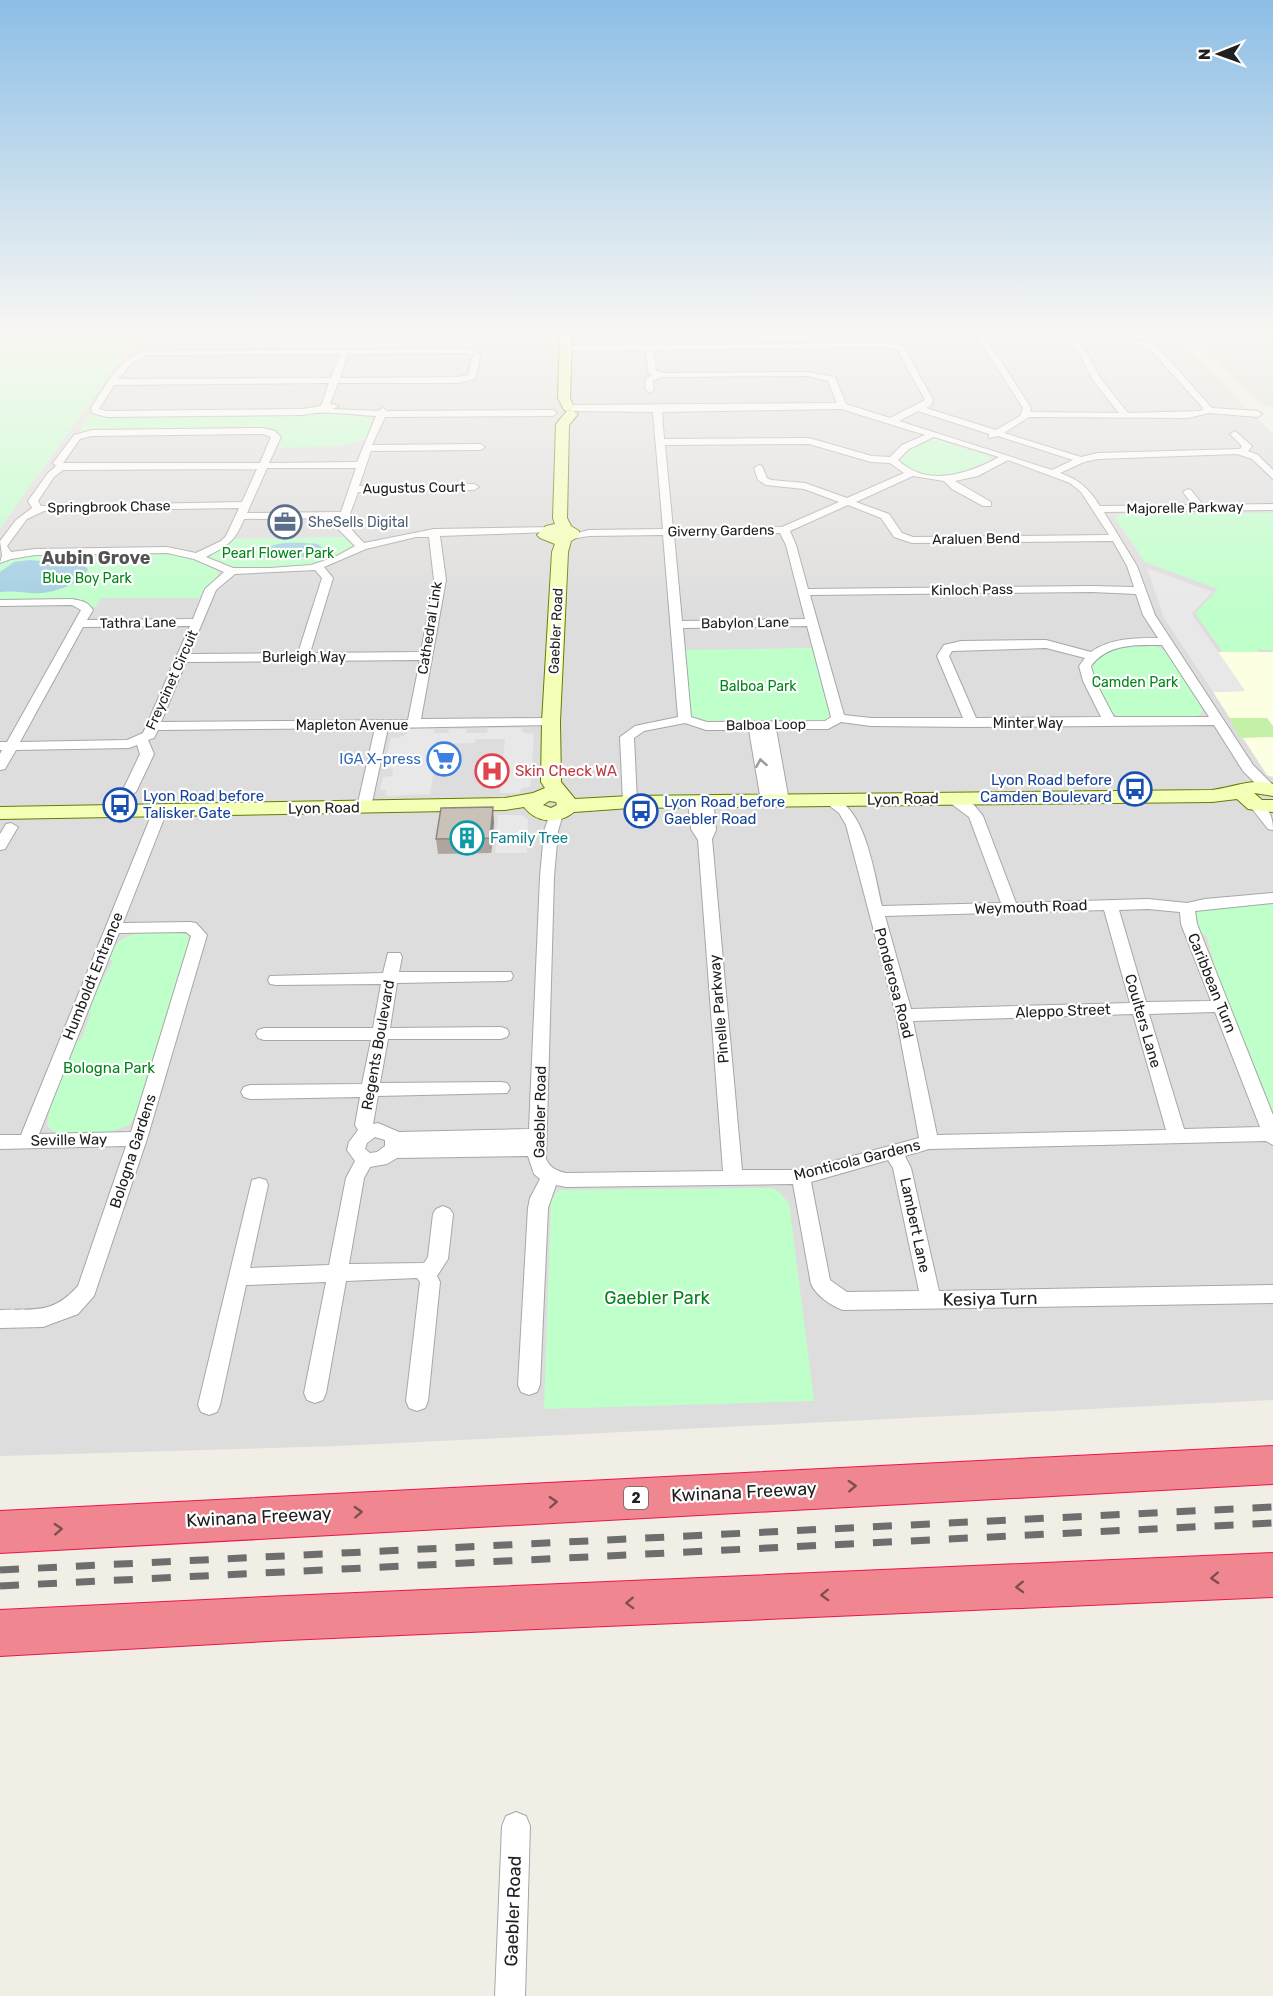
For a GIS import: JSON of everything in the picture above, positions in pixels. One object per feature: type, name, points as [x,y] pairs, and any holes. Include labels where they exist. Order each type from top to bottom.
[{"type":"highway","name":"Kwinana Freeway","points":[[0,1532],[1273,1465]]},
{"type":"highway","points":[[0,1633],[299,1617],[1273,1575]]},
{"type":"street","points":[[365,547],[345,530],[343,522],[376,428]]},
{"type":"street","name":"Gaebler Road","points":[[529,1385],[538,1208],[540,1198],[551,1177],[538,1164],[537,1142],[562,428]]},
{"type":"street","points":[[630,802],[627,737],[633,731],[643,727],[675,724],[685,719],[659,428]]},
{"type":"street","points":[[917,428],[1053,473],[1073,481],[1085,490],[1132,567],[1149,615],[1248,768],[1258,796],[1273,826]]},
{"type":"street","points":[[980,428],[1081,460]]},
{"type":"street","points":[[969,446],[1006,428]]},
{"type":"street","points":[[61,467],[58,463],[77,437],[92,433],[263,431],[272,433],[276,437],[231,537],[225,543],[197,557]]},
{"type":"street","points":[[893,460],[896,453],[907,446],[935,434]]},
{"type":"street","points":[[1235,434],[1247,446],[1243,452]]},
{"type":"street","points":[[660,442],[810,441],[871,459],[893,460]]},
{"type":"street","points":[[367,448],[480,447]]},
{"type":"street","points":[[1053,473],[1081,460],[1098,456],[1232,450],[1255,457],[1273,476]]},
{"type":"street","points":[[893,460],[898,467],[912,473],[946,478],[965,477],[1006,457]]},
{"type":"street","points":[[38,509],[33,501],[51,475],[61,467],[362,465]]},
{"type":"street","points":[[759,468],[763,480],[769,483],[765,487],[768,498]]},
{"type":"street","name":"Giverny Gardens","points":[[232,571],[281,570],[317,566],[365,547],[434,535],[784,530],[912,473]]},
{"type":"street","points":[[946,478],[955,487],[987,504]]},
{"type":"street","name":"Araluen Bend","points":[[769,483],[805,486],[885,516],[898,535],[912,540],[1116,538]]},
{"type":"street","name":"Augustus Court","points":[[354,489],[474,488]]},
{"type":"street","points":[[1188,492],[1200,508]]},
{"type":"street","name":"Springbrook Chase","points":[[4,558],[2,546],[23,516],[38,509],[245,505]]},
{"type":"street","name":"Majorelle Parkway","points":[[1097,509],[1273,507]]},
{"type":"street","points":[[240,516],[345,515]]},
{"type":"street","points":[[784,530],[804,592],[838,718]]},
{"type":"street","name":"Cathedral Link","points":[[414,724],[440,580],[434,535]]},
{"type":"street","points":[[4,558],[35,552],[167,550],[197,557],[232,571]]},
{"type":"street","points":[[303,657],[328,578],[317,566]]},
{"type":"street","name":"Freycinet Circuit","points":[[6,746],[129,744],[148,735],[211,589],[232,571]]},
{"type":"street","name":"Kinloch Pass","points":[[804,592],[1080,589],[1140,591]]},
{"type":"street","points":[[0,603],[82,604],[87,610],[6,746],[0,766]]},
{"type":"street","name":"Tathra Lane","points":[[79,624],[198,622]]},
{"type":"street","name":"Babylon Lane","points":[[677,625],[812,622]]},
{"type":"street","points":[[1110,722],[1089,681],[1085,666],[1091,656],[1121,643],[1166,641]]},
{"type":"street","points":[[972,723],[944,656],[948,648],[961,645],[1046,644],[1091,656]]},
{"type":"street","name":"Burleigh Way","points":[[182,658],[426,656]]},
{"type":"street","name":"Minter Way","points":[[838,718],[871,722],[972,723],[1218,721]]},
{"type":"street","name":"Balboa Loop","points":[[685,719],[706,726],[828,725],[838,718]]},
{"type":"street","name":"Mapleton Avenue","points":[[153,726],[551,722]]},
{"type":"street","points":[[364,807],[382,724]]},
{"type":"street","points":[[762,725],[775,801]]},
{"type":"street","points":[[129,792],[147,754],[141,740]]},
{"type":"street","points":[[1248,768],[1258,796]]},
{"type":"street","name":"Lyon Road","points":[[5,820],[160,811],[505,804],[950,797],[1258,796]]},
{"type":"street","points":[[950,797],[969,808],[976,816],[1011,909]]},
{"type":"street","points":[[976,816],[977,804],[988,797]]},
{"type":"street","name":"Ponderosa Road","points":[[829,800],[844,810],[853,825],[904,1015],[929,1142]]},
{"type":"street","points":[[853,825],[854,809],[865,800]]},
{"type":"street","name":"Pinelle Parkway","points":[[701,801],[698,829],[705,840],[733,1178]]},
{"type":"street","name":"Humboldt Entrance","points":[[27,1142],[160,811]]},
{"type":"street","points":[[0,846],[5,820]]},
{"type":"street","points":[[1187,908],[1205,904],[1273,898]]},
{"type":"street","name":"Weymouth Road","points":[[875,911],[1011,909],[1148,903],[1187,908]]},
{"type":"street","name":"Coulters Lane","points":[[1110,905],[1178,1137]]},
{"type":"street","name":"Caribbean Turn","points":[[1187,908],[1188,924],[1272,1136]]},
{"type":"street","name":"Bologna Gardens","points":[[0,1319],[43,1318],[71,1308],[87,1290],[138,1139],[200,935],[190,927],[113,928]]},
{"type":"street","name":"Regents Boulevard","points":[[368,1132],[364,1125],[394,957]]},
{"type":"street","points":[[276,980],[505,976]]},
{"type":"street","name":"Aleppo Street","points":[[904,1015],[1221,1006]]},
{"type":"street","points":[[264,1034],[501,1033]]},
{"type":"street","points":[[250,1092],[501,1089]]},
{"type":"street","points":[[394,1145],[384,1131],[368,1132],[360,1138],[356,1147],[358,1154],[365,1159],[380,1159],[394,1145],[537,1142]]},
{"type":"street","name":"Monticola Gardens","points":[[551,1177],[566,1180],[801,1177],[929,1142],[1272,1136]]},
{"type":"street","name":"Seville Way","points":[[0,1142],[138,1139]]},
{"type":"street","name":"Lambert Lane","points":[[893,1152],[902,1168],[931,1300]]},
{"type":"street","points":[[315,1393],[355,1178],[365,1159]]},
{"type":"street","name":"Kesiya Turn","points":[[801,1177],[821,1284],[843,1301],[1273,1294]]},
{"type":"street","points":[[209,1406],[259,1185]]},
{"type":"street","points":[[427,1275],[438,1259],[443,1214]]},
{"type":"street","points":[[238,1277],[421,1270],[430,1282],[417,1401]]},
{"type":"street","name":"Gaebler Road","points":[[510,1996],[516,1826]]},
{"type":"shaded area","points":[[72,428],[1267,428],[1273,434],[1273,1400],[338,1446],[0,1456],[0,528]]},
{"type":"shaded area","points":[[1147,568],[1212,592],[1192,614],[1245,691],[1213,692],[1164,618]]},
{"type":"shaded area","points":[[1218,652],[1273,652],[1273,777],[1267,775],[1213,692],[1245,691]]},
{"type":"shaded area","points":[[488,728],[522,728],[522,732],[534,734],[532,764],[523,764],[522,767],[532,767],[530,787],[521,788],[520,793],[500,793],[505,739],[476,739],[475,743],[438,744],[430,794],[386,796],[386,790],[380,790],[383,777],[392,776],[393,769],[385,768],[385,765],[391,764],[391,761],[385,761],[391,738],[407,734],[407,729],[434,729],[434,733],[448,733],[449,729],[466,729],[466,733],[487,733]]},
{"type":"shaded area","points":[[498,815],[521,815],[528,819],[527,853],[495,853]]},
{"type":"green space","points":[[0,428],[72,428],[0,528]]},
{"type":"green space","points":[[82,428],[369,428],[367,439],[341,446],[275,448],[279,435],[269,430],[82,434],[80,431]]},
{"type":"green space","points":[[932,438],[989,456],[992,459],[977,470],[946,476],[916,472],[897,460],[899,453]]},
{"type":"green space","points":[[1273,513],[1273,651],[1258,649],[1258,652],[1223,652],[1195,613],[1218,589],[1145,562],[1115,518],[1120,514]]},
{"type":"green space","name":"Pearl Flower Park","points":[[344,537],[353,545],[352,549],[318,563],[281,570],[226,565],[209,559],[208,556],[233,539]]},
{"type":"green space","name":"Blue Boy Park","points":[[157,553],[197,561],[218,572],[218,576],[199,598],[101,598],[96,607],[59,599],[0,602],[0,562],[27,555]]},
{"type":"green space","name":"Camden Park","points":[[1149,644],[1165,650],[1201,706],[1203,711],[1199,715],[1122,717],[1109,710],[1096,689],[1090,669],[1091,662],[1116,647]]},
{"type":"green space","name":"Balboa Park","points":[[815,648],[833,713],[828,719],[817,722],[706,723],[690,718],[682,650]]},
{"type":"green space","points":[[1229,718],[1267,718],[1273,726],[1273,737],[1240,738]]},
{"type":"green space","points":[[1261,902],[1273,902],[1273,1132],[1261,1099],[1266,1095],[1247,1046],[1239,1042],[1218,980],[1207,936],[1201,933],[1195,915],[1198,908],[1256,905]]},
{"type":"green space","name":"Bologna Park","points":[[177,932],[188,935],[190,942],[136,1114],[129,1125],[107,1133],[64,1135],[54,1132],[47,1125],[51,1101],[74,1043],[81,1040],[91,1013],[86,1010],[113,961],[108,959],[113,949],[119,941],[136,934]]},
{"type":"green space","name":"Gaebler Park","points":[[772,1188],[789,1203],[814,1401],[544,1409],[551,1202],[555,1194],[560,1190]]},
{"type":"water","points":[[277,544],[318,544],[323,548],[301,557],[283,559],[259,556],[269,547]]},
{"type":"water","points":[[29,560],[82,564],[88,569],[81,578],[69,586],[56,590],[43,593],[0,592],[0,572],[14,562]]},
{"type":"building","points":[[493,807],[490,838],[436,839],[441,808]]},
{"type":"railway","points":[[0,1570],[1273,1507]]},
{"type":"railway","points":[[0,1586],[1273,1523]]},
{"type":"place","name":"SheSells Digital","points":[[285,522]]},
{"type":"place","name":"IGA X-press","points":[[444,759]]},
{"type":"place","name":"Skin Check WA","points":[[492,771]]},
{"type":"place","name":"Lyon Road before Camden Boulevard","points":[[1135,789]]},
{"type":"place","name":"Lyon Road before Talisker Gate","points":[[120,805]]},
{"type":"place","name":"Lyon Road before Gaebler Road","points":[[641,811]]},
{"type":"place","name":"Family Tree","points":[[467,838]]},
{"type":"district","name":"Aubin Grove","points":[[96,558]]}]
